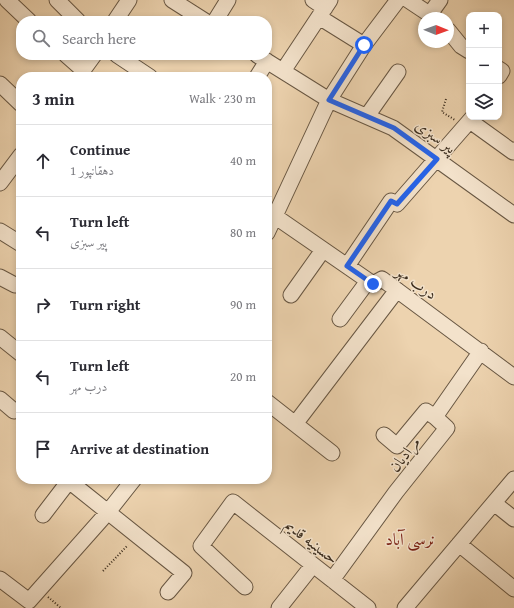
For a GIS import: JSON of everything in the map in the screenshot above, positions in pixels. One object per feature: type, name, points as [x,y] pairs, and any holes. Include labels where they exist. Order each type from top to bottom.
[{"type":"street","points":[[7,0],[24,16]]},
{"type":"street","points":[[57,0],[73,16]]},
{"type":"street","points":[[119,16],[128,0]]},
{"type":"street","points":[[172,0],[197,16]]},
{"type":"street","points":[[218,16],[228,0]]},
{"type":"street","points":[[272,224],[329,100],[364,45],[398,0]]},
{"type":"street","points":[[408,0],[427,12]]},
{"type":"street","points":[[435,12],[440,0]]},
{"type":"street","points":[[283,71],[322,6],[364,45]]},
{"type":"street","points":[[454,37],[461,46],[466,49]]},
{"type":"street","points":[[70,60],[79,72]]},
{"type":"street","points":[[82,72],[91,60]]},
{"type":"street","points":[[124,60],[142,72]]},
{"type":"street","points":[[258,72],[261,60]]},
{"type":"street","name":"پیر سبزی","points":[[265,60],[329,100],[394,128],[514,215]]},
{"type":"street","points":[[367,116],[398,72]]},
{"type":"street","points":[[0,84],[16,99]]},
{"type":"street","points":[[347,266],[391,201],[397,204],[470,122],[513,152],[514,150]]},
{"type":"street","points":[[2,176],[16,161]]},
{"type":"street","points":[[276,217],[368,280],[340,319]]},
{"type":"street","points":[[0,231],[16,241]]},
{"type":"street","points":[[291,296],[323,250]]},
{"type":"street","points":[[0,277],[15,285]]},
{"type":"street","name":"درب مهر","points":[[368,280],[373,284],[382,279],[481,351],[514,377]]},
{"type":"street","points":[[295,424],[398,290]]},
{"type":"street","points":[[0,337],[16,350]]},
{"type":"street","points":[[384,435],[397,446],[426,410],[435,417],[481,351]]},
{"type":"street","points":[[0,399],[14,411]]},
{"type":"street","points":[[272,406],[332,453]]},
{"type":"street","name":"مرادیان","points":[[332,580],[396,492],[447,428],[435,417]]},
{"type":"street","points":[[405,608],[514,479]]},
{"type":"street","points":[[43,515],[66,484]]},
{"type":"street","points":[[74,484],[184,573],[168,592]]},
{"type":"street","points":[[3,586],[29,601],[108,512],[130,484]]},
{"type":"street","name":"حسینیه قدیم","points":[[245,587],[202,546],[233,502],[368,608]]},
{"type":"street","points":[[494,503],[514,519]]},
{"type":"street","points":[[459,544],[514,589]]},
{"type":"street","points":[[278,608],[313,565]]},
{"type":"path","points":[[446,99],[442,112],[470,122]]},
{"type":"path","points":[[103,571],[137,535]]},
{"type":"path","points":[[39,590],[61,608]]},
{"type":"district","name":"نرسی آباد","points":[[410,538]]},
{"type":"route","points":[[364,45],[329,100],[394,128],[437,159],[397,204],[391,201],[347,266],[373,284]]}]
